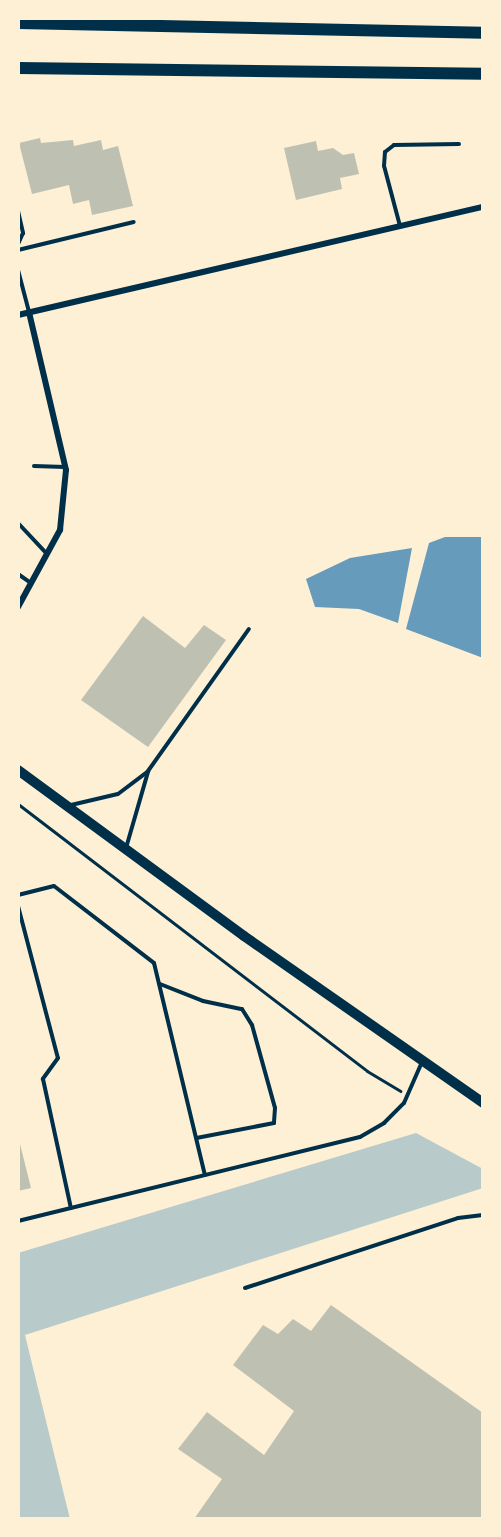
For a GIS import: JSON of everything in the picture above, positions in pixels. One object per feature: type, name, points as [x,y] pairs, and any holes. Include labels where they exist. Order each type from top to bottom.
[{"type":"main road","points":[[18,23],[483,33]]},
{"type":"main road","points":[[18,68],[483,74]]},
{"type":"street","points":[[18,315],[483,207]]},
{"type":"street","points":[[18,607],[60,530],[66,466],[29,312]]},
{"type":"street","points":[[18,770],[483,1104]]},
{"type":"lane","points":[[400,226],[384,166],[385,152],[394,145],[459,144]]},
{"type":"lane","points":[[18,211],[23,233],[18,244]]},
{"type":"lane","points":[[18,250],[134,222]]},
{"type":"lane","points":[[18,270],[29,312]]},
{"type":"lane","points":[[34,466],[66,466]]},
{"type":"lane","points":[[18,522],[47,555]]},
{"type":"lane","points":[[18,574],[32,584]]},
{"type":"lane","points":[[68,806],[118,794],[148,771],[249,630]]},
{"type":"lane","points":[[126,849],[148,771]]},
{"type":"lane","points":[[18,895],[54,886],[154,963],[205,1175]]},
{"type":"lane","points":[[18,906],[58,1058],[43,1079],[71,1208]]},
{"type":"lane","points":[[159,984],[203,1000],[242,1009],[252,1025],[275,1108],[273,1124],[196,1138]]},
{"type":"lane","points":[[18,1221],[360,1137],[384,1123],[407,1095],[422,1061]]},
{"type":"lane","points":[[245,1288],[458,1218],[483,1215]]},
{"type":"path","points":[[18,804],[368,1071],[407,1095]]},
{"type":"shaded area","points":[[416,1133],[483,1169],[483,1188],[25,1335],[70,1519],[18,1519],[18,1253]]},
{"type":"water","points":[[445,537],[483,537],[483,658],[406,629],[429,543]]},
{"type":"water","points":[[412,548],[398,623],[359,609],[315,607],[306,579],[350,558]]},
{"type":"building","points":[[40,138],[41,143],[73,140],[74,146],[101,140],[103,150],[118,146],[133,206],[92,215],[89,200],[73,204],[69,185],[32,194],[19,143]]},
{"type":"building","points":[[316,141],[318,151],[333,148],[343,155],[354,153],[359,174],[340,178],[342,189],[296,200],[284,148]]},
{"type":"building","points":[[143,616],[185,648],[204,625],[226,640],[148,747],[81,700]]},
{"type":"building","points":[[18,1136],[31,1188],[18,1191]]},
{"type":"building","points":[[331,1305],[483,1413],[483,1519],[194,1519],[222,1479],[178,1449],[207,1412],[264,1455],[294,1411],[233,1365],[263,1325],[278,1334],[293,1319],[311,1331]]}]
